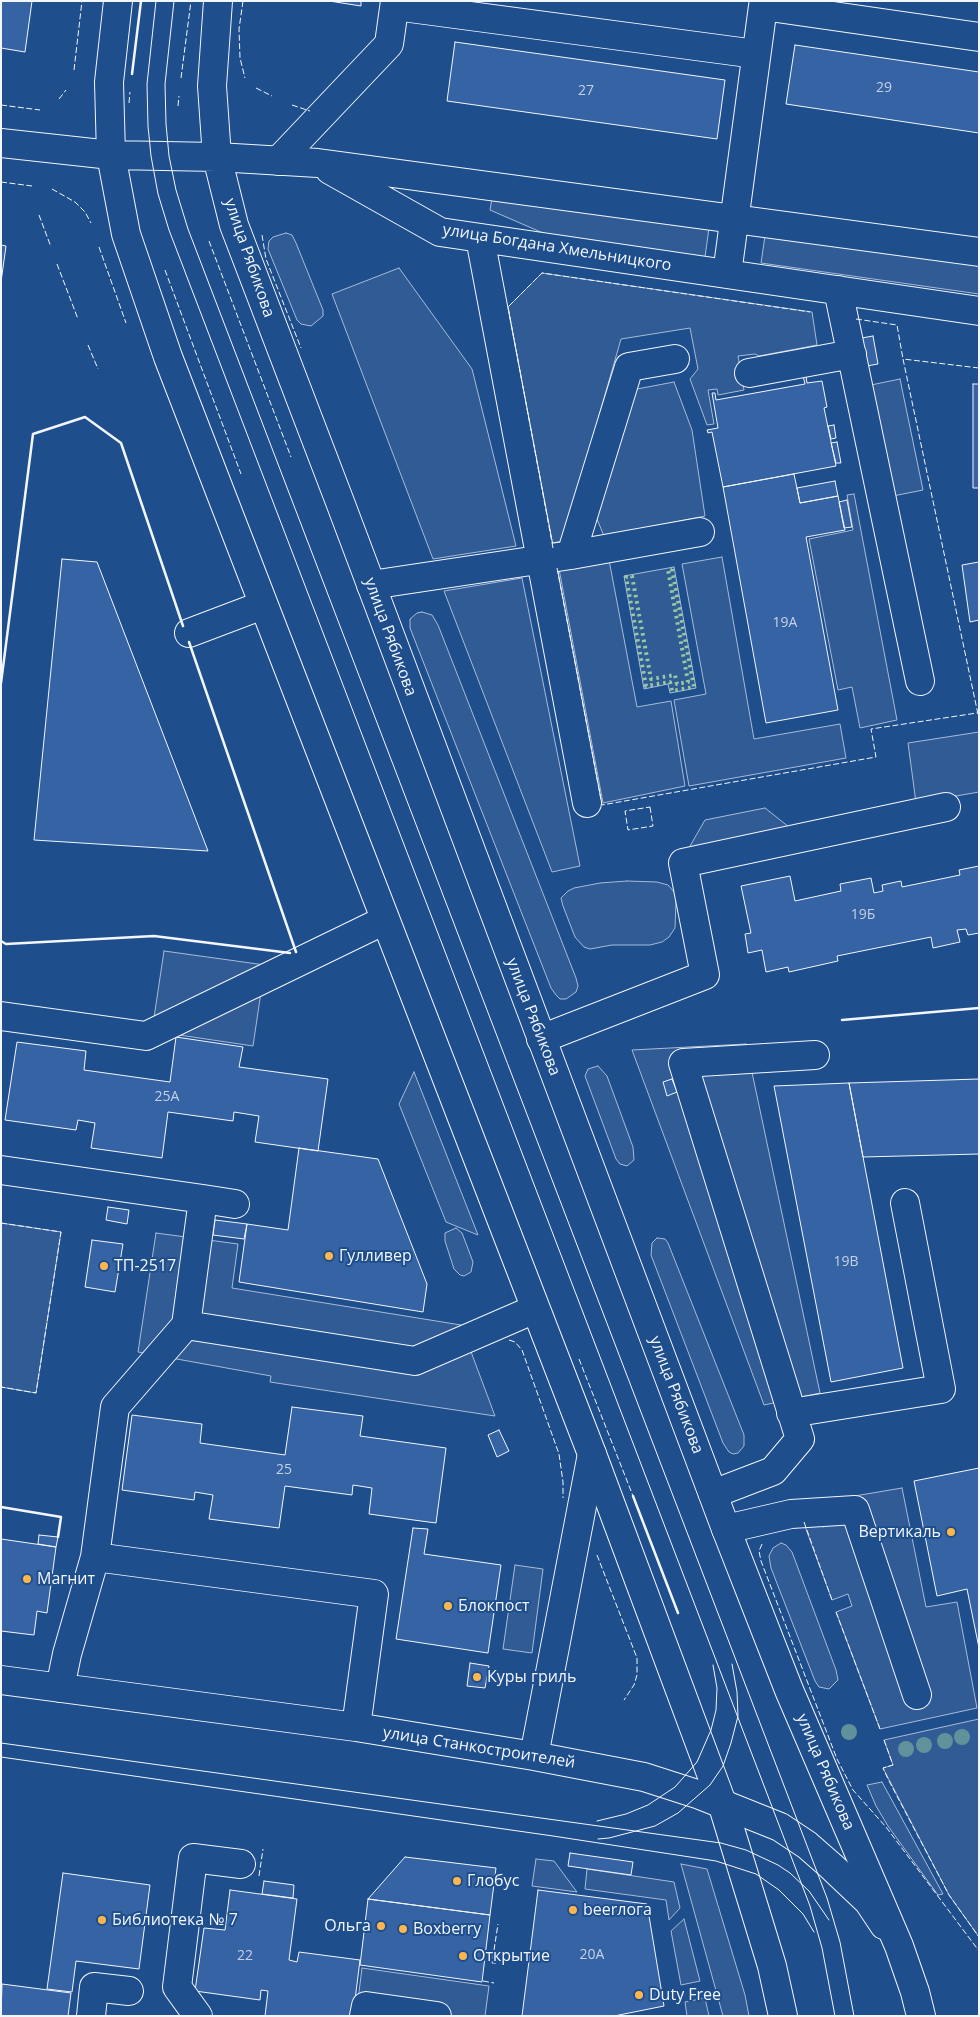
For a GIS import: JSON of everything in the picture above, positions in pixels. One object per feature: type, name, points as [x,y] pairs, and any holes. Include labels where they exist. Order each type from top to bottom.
[{"type":"main road","points":[[118,1],[109,82],[111,155],[126,234],[168,357],[592,1454],[722,1803],[772,1966],[783,2016]]},
{"type":"main road","name":"улица Рябикова","points":[[218,1],[212,86],[217,157],[237,233],[726,1529],[790,1690],[899,1946],[921,2016]]},
{"type":"main road","points":[[278,161],[389,44],[395,4],[756,54]]},
{"type":"main road","points":[[727,274],[763,6],[979,37]]},
{"type":"main road","name":"улица Богдана Хмельницкого","points":[[1,143],[111,155],[217,157],[318,164],[440,232],[979,311]]},
{"type":"main road","points":[[318,164],[979,252]]},
{"type":"main road","points":[[480,238],[587,803]]},
{"type":"main road","points":[[838,290],[920,681]]},
{"type":"main road","points":[[749,373],[852,354]]},
{"type":"main road","points":[[571,555],[629,367],[675,359]]},
{"type":"main road","points":[[371,585],[541,560],[700,532]]},
{"type":"main road","points":[[189,633],[264,605]]},
{"type":"main road","points":[[541,1039],[705,975],[683,862],[946,807]]},
{"type":"main road","points":[[1,1016],[146,1036],[385,920]]},
{"type":"main road","points":[[713,1494],[773,1471],[800,1439],[683,1063],[814,1055]]},
{"type":"main road","points":[[1,1170],[235,1204]]},
{"type":"main road","points":[[60,1688],[67,1654],[96,1557],[115,1407],[186,1325],[203,1199]]},
{"type":"main road","points":[[792,1413],[941,1389],[906,1203]]},
{"type":"main road","points":[[186,1325],[415,1361],[535,1309]]},
{"type":"main road","points":[[534,1756],[592,1454]]},
{"type":"main road","points":[[726,1529],[791,1514],[855,1510],[917,1695]]},
{"type":"main road","points":[[96,1557],[374,1594],[356,1727]]},
{"type":"main road","name":"улица Станкостроителей","points":[[1,1680],[356,1727],[534,1756],[644,1777],[722,1803],[780,1827],[807,1845],[868,1901],[899,1946]]},
{"type":"main road","points":[[198,2016],[177,1987],[193,1858],[241,1864]]},
{"type":"main road","points":[[91,2016],[94,1987],[129,1991]]},
{"type":"main road","points":[[364,2016],[366,2006],[437,2016]]},
{"type":"shaded area","points":[[492,198],[709,228],[705,257],[550,236],[490,210]]},
{"type":"shaded area","points":[[286,233],[292,235],[296,243],[323,310],[323,316],[311,326],[301,324],[297,320],[268,249],[269,241],[273,237]]},
{"type":"shaded area","points":[[765,236],[979,265],[979,294],[761,263]]},
{"type":"shaded area","points":[[399,268],[472,369],[516,546],[433,559],[332,294]]},
{"type":"shaded area","points":[[542,273],[812,312],[817,345],[759,356],[755,354],[738,356],[744,390],[718,395],[717,389],[708,390],[714,424],[707,425],[690,379],[698,369],[690,328],[621,339],[563,541],[552,543],[508,307]]},
{"type":"shaded area","points":[[900,379],[923,490],[893,496],[871,385]]},
{"type":"shaded area","points":[[674,382],[692,430],[705,516],[604,536],[592,507],[605,464],[637,389]]},
{"type":"shaded area","points":[[854,494],[897,720],[860,728],[852,687],[838,690],[809,539],[853,530],[847,495]]},
{"type":"shaded area","points":[[722,557],[754,739],[840,724],[846,758],[689,786],[674,700],[706,694],[682,564]]},
{"type":"shaded area","points":[[609,560],[637,707],[671,701],[685,786],[603,803],[559,569]]},
{"type":"shaded area","points":[[674,567],[696,688],[670,693],[668,684],[644,689],[624,576]]},
{"type":"shaded area","points":[[522,578],[580,866],[552,872],[444,591]]},
{"type":"shaded area","points":[[422,612],[432,615],[438,625],[576,978],[578,986],[576,992],[566,999],[560,999],[551,988],[410,628],[410,619],[417,613]]},
{"type":"shaded area","points":[[979,732],[979,792],[916,803],[908,743]]},
{"type":"shaded area","points":[[765,808],[794,831],[686,853],[705,820]]},
{"type":"shaded area","points":[[627,881],[657,882],[668,885],[675,893],[675,928],[669,937],[662,942],[650,945],[612,945],[590,949],[584,947],[575,937],[561,898],[574,888],[600,883]]},
{"type":"shaded area","points":[[164,951],[265,965],[253,1046],[152,1031]]},
{"type":"shaded area","points":[[746,1044],[820,1393],[764,1405],[632,1050]]},
{"type":"shaded area","points":[[598,1066],[607,1076],[633,1147],[634,1160],[627,1166],[620,1164],[616,1159],[585,1076],[588,1069]]},
{"type":"shaded area","points":[[414,1072],[478,1235],[446,1222],[399,1104]]},
{"type":"shaded area","points":[[1,1223],[61,1232],[36,1393],[1,1387]]},
{"type":"shaded area","points":[[456,1228],[462,1233],[473,1262],[471,1272],[464,1276],[454,1269],[445,1241],[445,1233]]},
{"type":"shaded area","points":[[156,1233],[238,1244],[232,1288],[461,1325],[495,1416],[270,1382],[271,1376],[138,1352]]},
{"type":"shaded area","points":[[657,1238],[665,1239],[668,1243],[744,1435],[744,1446],[738,1453],[733,1454],[729,1452],[723,1443],[651,1255],[652,1243]]},
{"type":"shaded area","points":[[902,1488],[926,1607],[957,1602],[977,1708],[880,1729],[836,1612],[852,1606],[848,1594],[832,1600],[803,1521],[824,1527],[819,1502]]},
{"type":"shaded area","points":[[781,1543],[786,1545],[792,1552],[836,1670],[838,1680],[829,1689],[819,1687],[815,1681],[771,1568],[769,1556],[773,1548]]},
{"type":"shaded area","points":[[515,1565],[543,1569],[532,1653],[503,1649]]},
{"type":"shaded area","points":[[979,1719],[979,1937],[949,1895],[883,1768],[893,1765],[884,1740]]},
{"type":"shaded area","points":[[882,1782],[943,1894],[938,1895],[888,1826],[876,1806],[867,1785]]},
{"type":"shaded area","points":[[536,1859],[554,1861],[577,1892],[532,1886]]},
{"type":"shaded area","points":[[681,1864],[707,1869],[745,1995],[749,2016],[723,2016]]},
{"type":"shaded area","points":[[587,1869],[674,1882],[680,1908],[669,1920],[666,1900],[585,1889]]},
{"type":"shaded area","points":[[684,1919],[700,1981],[681,1985],[671,1931]]},
{"type":"shaded area","points":[[362,1968],[489,1986],[485,2016],[356,2016]]},
{"type":"shaded area","points":[[705,1998],[709,2016],[687,2016],[685,2002]]},
{"type":"building","points":[[1,1],[32,1],[25,52],[1,48]]},
{"type":"building","points":[[329,1],[361,1],[361,6]]},
{"type":"building","points":[[455,42],[725,80],[717,139],[447,101]]},
{"type":"building","points":[[795,45],[979,72],[979,133],[786,104]]},
{"type":"building","points":[[1,245],[6,246],[1,282]]},
{"type":"building","points":[[873,336],[878,364],[861,367],[856,339]]},
{"type":"building","points":[[803,376],[806,376],[807,383],[822,381],[827,407],[824,408],[836,466],[723,487],[712,432],[708,433],[707,430],[718,428],[712,393],[715,393],[716,400],[805,384]]},
{"type":"building","points":[[973,384],[979,384],[979,488],[973,488]]},
{"type":"building","points":[[834,425],[836,438],[831,439],[828,426]]},
{"type":"building","points":[[837,442],[841,463],[836,463],[831,443]]},
{"type":"building","points":[[794,474],[800,503],[838,496],[845,530],[806,537],[838,710],[766,723],[723,487]]},
{"type":"building","points":[[835,481],[838,496],[800,503],[797,488]]},
{"type":"building","points":[[847,500],[852,527],[844,528],[839,502]]},
{"type":"building","points":[[62,559],[97,562],[208,851],[34,840]]},
{"type":"building","points":[[979,562],[979,620],[970,622],[962,565]]},
{"type":"building","points":[[979,866],[979,933],[968,935],[966,929],[957,930],[960,942],[933,948],[931,937],[837,956],[838,961],[789,972],[788,967],[766,972],[762,950],[748,953],[745,934],[751,933],[741,886],[790,876],[795,901],[841,891],[840,884],[871,878],[874,893],[883,891],[882,885],[901,881],[902,887],[960,875],[959,870]]},
{"type":"building","points":[[176,1037],[243,1047],[239,1067],[328,1079],[318,1151],[255,1142],[259,1116],[234,1112],[233,1121],[168,1112],[162,1158],[91,1148],[95,1123],[78,1120],[76,1130],[5,1120],[17,1042],[86,1051],[84,1070],[170,1082]]},
{"type":"building","points":[[672,1079],[677,1092],[667,1096],[663,1082]]},
{"type":"building","points":[[979,1079],[979,1154],[863,1157],[849,1083]]},
{"type":"building","points":[[849,1083],[903,1368],[831,1382],[774,1086]]},
{"type":"building","name":"Гулливер","points":[[299,1148],[378,1159],[427,1284],[423,1312],[239,1282],[247,1224],[288,1230]]},
{"type":"building","points":[[108,1207],[129,1210],[127,1224],[106,1220]]},
{"type":"building","points":[[215,1220],[247,1224],[244,1239],[213,1235]]},
{"type":"building","name":"ТП-2517","points":[[92,1240],[123,1244],[115,1292],[85,1287]]},
{"type":"building","points":[[292,1407],[363,1416],[360,1436],[446,1448],[436,1523],[369,1514],[372,1488],[353,1485],[352,1495],[285,1486],[279,1528],[209,1519],[213,1495],[195,1492],[194,1500],[122,1490],[132,1415],[202,1424],[200,1443],[285,1455]]},
{"type":"building","points":[[499,1430],[509,1451],[497,1457],[488,1435]]},
{"type":"building","name":"Вертикаль","points":[[979,1468],[979,1648],[967,1589],[937,1596],[914,1481]]},
{"type":"building","points":[[413,1528],[428,1529],[424,1554],[501,1565],[488,1653],[396,1639]]},
{"type":"building","points":[[39,1535],[58,1537],[56,1547],[38,1544]]},
{"type":"building","name":"Магнит","points":[[1,1539],[56,1547],[47,1613],[37,1611],[34,1635],[1,1631]]},
{"type":"building","points":[[470,1663],[489,1666],[485,1688],[467,1686]]},
{"type":"building","points":[[570,1853],[633,1862],[631,1875],[568,1866]]},
{"type":"building","points":[[405,1857],[496,1868],[490,1915],[368,1899]]},
{"type":"building","points":[[63,1873],[150,1885],[139,1969],[76,1961],[72,1992],[47,1989]]},
{"type":"building","points":[[264,1881],[294,1885],[293,1898],[262,1894]]},
{"type":"building","points":[[230,1890],[297,1899],[289,1960],[297,1962],[299,1952],[360,1960],[353,2016],[265,2016],[268,1991],[261,1990],[260,2000],[195,1991],[204,1928],[225,1930]]},
{"type":"building","points":[[538,1890],[647,1904],[664,2006],[614,2016],[522,2016]]},
{"type":"building","points":[[368,1899],[490,1915],[482,1982],[360,1965]]},
{"type":"building","points":[[2,1984],[71,1993],[68,2016],[1,2016]]},
{"type":"tram line","points":[[156,1],[147,84],[148,126],[158,194],[169,230],[810,1906],[822,1948],[835,2016]]},
{"type":"tram line","points":[[174,1],[165,84],[166,124],[169,156],[176,190],[188,229],[827,1898],[840,1942],[854,2016]]},
{"type":"tram line","points":[[598,1839],[655,1826],[678,1813],[710,1785],[723,1766],[738,1716],[737,1692],[732,1664]]},
{"type":"tram line","points":[[597,1821],[626,1814],[648,1805],[675,1787],[697,1762],[711,1730],[716,1710],[717,1688],[713,1665]]},
{"type":"tram line","points":[[1,1743],[721,1843],[746,1850],[778,1865],[790,1873],[809,1891],[829,1920]]},
{"type":"tram line","points":[[1,1757],[716,1861],[756,1874],[779,1890],[803,1914],[814,1932]]},
{"type":"hedge","points":[[672,569],[694,687],[672,691],[670,682],[646,686],[626,577],[632,576],[651,679],[675,675],[677,684],[688,682],[668,570],[672,569]]},
{"type":"fence","points":[[74,70],[82,1]]},
{"type":"fence","points":[[181,78],[191,1]]},
{"type":"fence","points":[[243,1],[239,29],[240,58],[245,78]]},
{"type":"fence","points":[[256,88],[272,96]]},
{"type":"fence","points":[[59,99],[66,90]]},
{"type":"fence","points":[[129,103],[130,92]]},
{"type":"fence","points":[[178,106],[179,96]]},
{"type":"fence","points":[[1,105],[40,110]]},
{"type":"fence","points":[[292,105],[310,111]]},
{"type":"fence","points":[[1,182],[32,186]]},
{"type":"fence","points":[[52,189],[75,202],[85,212],[91,223]]},
{"type":"fence","points":[[39,215],[51,247]]},
{"type":"fence","points":[[262,235],[266,259],[301,348]]},
{"type":"fence","points":[[209,241],[291,457]]},
{"type":"fence","points":[[99,247],[126,323]]},
{"type":"fence","points":[[57,264],[78,319]]},
{"type":"fence","points":[[165,270],[241,474]]},
{"type":"fence","points":[[553,548],[508,307],[542,273],[810,312]]},
{"type":"fence","points":[[856,319],[897,325],[903,359]]},
{"type":"fence","points":[[88,345],[98,369]]},
{"type":"fence","points":[[979,368],[903,359],[979,719]]},
{"type":"fence","points":[[557,568],[602,805],[876,757],[871,729],[977,713]]},
{"type":"fence","points":[[650,807],[653,826],[628,830],[625,811],[650,807]]},
{"type":"fence","points":[[1,1223],[61,1232],[36,1393],[1,1387]]},
{"type":"fence","points":[[509,1340],[515,1342],[522,1350],[559,1454],[563,1498]]},
{"type":"fence","points":[[579,1359],[633,1496]]},
{"type":"fence","points":[[804,1522],[832,1600]]},
{"type":"fence","points":[[762,1544],[759,1551],[761,1561],[837,1759],[853,1790],[886,1827],[979,1951]]},
{"type":"fence","points":[[597,1555],[637,1658],[637,1675],[634,1685],[624,1700]]},
{"type":"fence","points":[[836,1612],[880,1729]]},
{"type":"fence","points":[[884,1740],[893,1765],[883,1768],[888,1779],[949,1895],[979,1937]]},
{"type":"fence","points":[[259,1876],[263,1849]]},
{"type":"fence","points":[[496,1963],[492,1963],[498,1924]]},
{"type":"fence","points":[[483,1981],[494,1983]]},
{"type":"wall","points":[[132,74],[141,1]]},
{"type":"wall","points":[[1,683],[33,434],[85,417],[121,443],[183,626]]},
{"type":"wall","points":[[189,642],[296,952]]},
{"type":"wall","points":[[1,941],[6,944],[154,936],[290,953]]},
{"type":"wall","points":[[842,1020],[979,1008]]},
{"type":"wall","points":[[633,1496],[678,1613]]},
{"type":"wall","points":[[1,1507],[61,1517],[58,1537]]},
{"type":"place","name":"Гулливер","points":[[329,1256]]},
{"type":"place","name":"ТП-2517","points":[[104,1266]]},
{"type":"place","name":"Вертикаль","points":[[951,1532]]},
{"type":"place","name":"Магнит","points":[[27,1579]]},
{"type":"place","name":"Блокпост","points":[[448,1606]]},
{"type":"place","name":"Куры гриль","points":[[477,1677]]},
{"type":"place","name":"Глобус","points":[[457,1881]]},
{"type":"place","name":"beerлога","points":[[573,1910]]},
{"type":"place","name":"Библиотека № 7","points":[[102,1920]]},
{"type":"place","name":"Ольга","points":[[381,1926]]},
{"type":"place","name":"Boxberry","points":[[403,1929]]},
{"type":"place","name":"Открытие","points":[[463,1956]]},
{"type":"place","name":"Duty Free","points":[[639,1995]]}]
